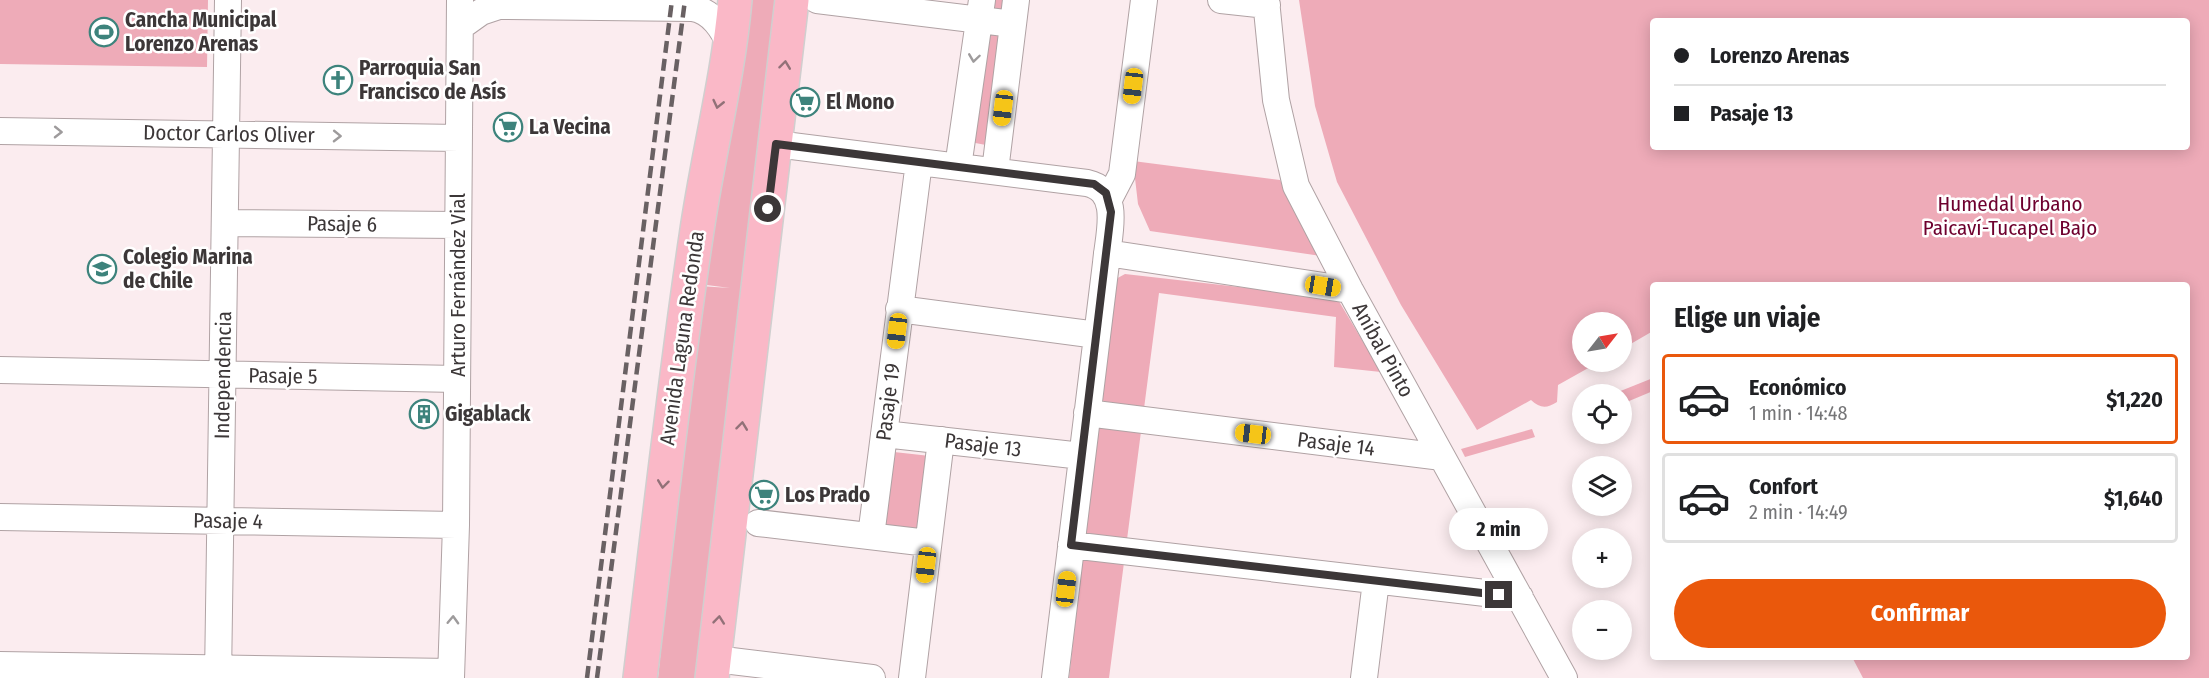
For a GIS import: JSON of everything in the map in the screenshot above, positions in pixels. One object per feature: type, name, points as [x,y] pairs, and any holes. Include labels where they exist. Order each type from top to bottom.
[{"type":"main road","name":"Avenida Laguna Redonda","points":[[640,678],[689,284],[707,162],[731,47],[735,0]]},
{"type":"main road","points":[[714,668],[792,0]]},
{"type":"street","name":"Independencia","points":[[218,673],[228,0]]},
{"type":"street","name":"Arturo Fernández Vial","points":[[451,675],[456,525],[460,0]]},
{"type":"street","points":[[817,0],[1014,12],[995,171]]},
{"type":"street","points":[[1055,678],[1107,254],[1111,212],[1109,199],[1122,174],[1144,0]]},
{"type":"street","points":[[1221,0],[1266,3]]},
{"type":"street","name":"Aníbal Pinto","points":[[1266,3],[1276,100],[1289,164],[1309,215],[1564,678]]},
{"type":"street","points":[[460,27],[481,12],[499,6],[692,8],[699,9],[713,18],[731,47]]},
{"type":"street","points":[[958,167],[981,9]]},
{"type":"street","name":"Doctor Carlos Oliver","points":[[0,131],[459,138]]},
{"type":"street","points":[[776,144],[1094,184],[1109,199]]},
{"type":"street","name":"Pasaje 19","points":[[871,536],[919,162]]},
{"type":"street","name":"Pasaje 6","points":[[225,223],[458,225]]},
{"type":"street","points":[[1107,254],[1350,290]]},
{"type":"street","points":[[899,309],[1097,335]]},
{"type":"street","name":"Pasaje 5","points":[[0,370],[457,379]]},
{"type":"street","name":"Pasaje 14","points":[[1087,414],[1442,457]]},
{"type":"street","name":"Pasaje 13","points":[[884,434],[1082,456]]},
{"type":"street","points":[[912,678],[941,440]]},
{"type":"street","name":"Pasaje 4","points":[[0,517],[456,525]]},
{"type":"street","points":[[758,523],[928,543]]},
{"type":"street","points":[[1071,545],[1520,597]]},
{"type":"street","points":[[1364,678],[1376,580]]},
{"type":"street","points":[[0,665],[218,673],[451,675]]},
{"type":"street","points":[[714,668],[872,678]]},
{"type":"green space","name":"Cancha Municipal Lorenzo Arenas","points":[[0,0],[208,0],[207,67],[0,64]]},
{"type":"green space","points":[[746,0],[780,0],[701,678],[658,678],[699,286],[730,288],[699,284]]},
{"type":"green space","points":[[989,0],[1005,0],[986,145],[970,142]]},
{"type":"green space","name":"Humedal Urbano Paicaví-Tucapel Bajo","points":[[1299,0],[2209,0],[2209,678],[1863,678],[1854,660],[2190,660],[2190,282],[1650,282],[1650,333],[1632,343],[1632,312],[1572,312],[1572,372],[1581,372],[1558,385],[1557,402],[1543,407],[1531,400],[1477,430],[1401,305],[1337,182],[1315,106]]},
{"type":"green space","points":[[1133,161],[1280,180],[1321,256],[1150,231],[1138,204]]},
{"type":"green space","points":[[1125,274],[1337,298],[1381,372],[1334,367],[1336,317],[1159,293],[1109,678],[1069,678],[1114,280]]},
{"type":"green space","points":[[1650,379],[1650,392],[1632,400],[1632,386]]},
{"type":"green space","points":[[1532,429],[1535,437],[1465,457],[1461,449]]},
{"type":"green space","points":[[885,451],[930,456],[920,541],[875,536]]},
{"type":"railway","points":[[587,678],[672,0]]},
{"type":"railway","points":[[597,678],[685,0]]},
{"type":"place","name":"Cancha Municipal Lorenzo Arenas","points":[[104,32]]},
{"type":"place","name":"Parroquia San Francisco de Asís","points":[[338,80]]},
{"type":"place","name":"El Mono","points":[[805,102]]},
{"type":"place","name":"La Vecina","points":[[508,127]]},
{"type":"place","name":"Colegio Marina de Chile","points":[[102,269]]},
{"type":"place","name":"Gigablack","points":[[424,414]]},
{"type":"place","name":"Los Prado","points":[[764,495]]},
{"type":"route","points":[[768,209],[776,144],[1094,184],[1106,193],[1111,212],[1071,545],[1499,595]]}]
